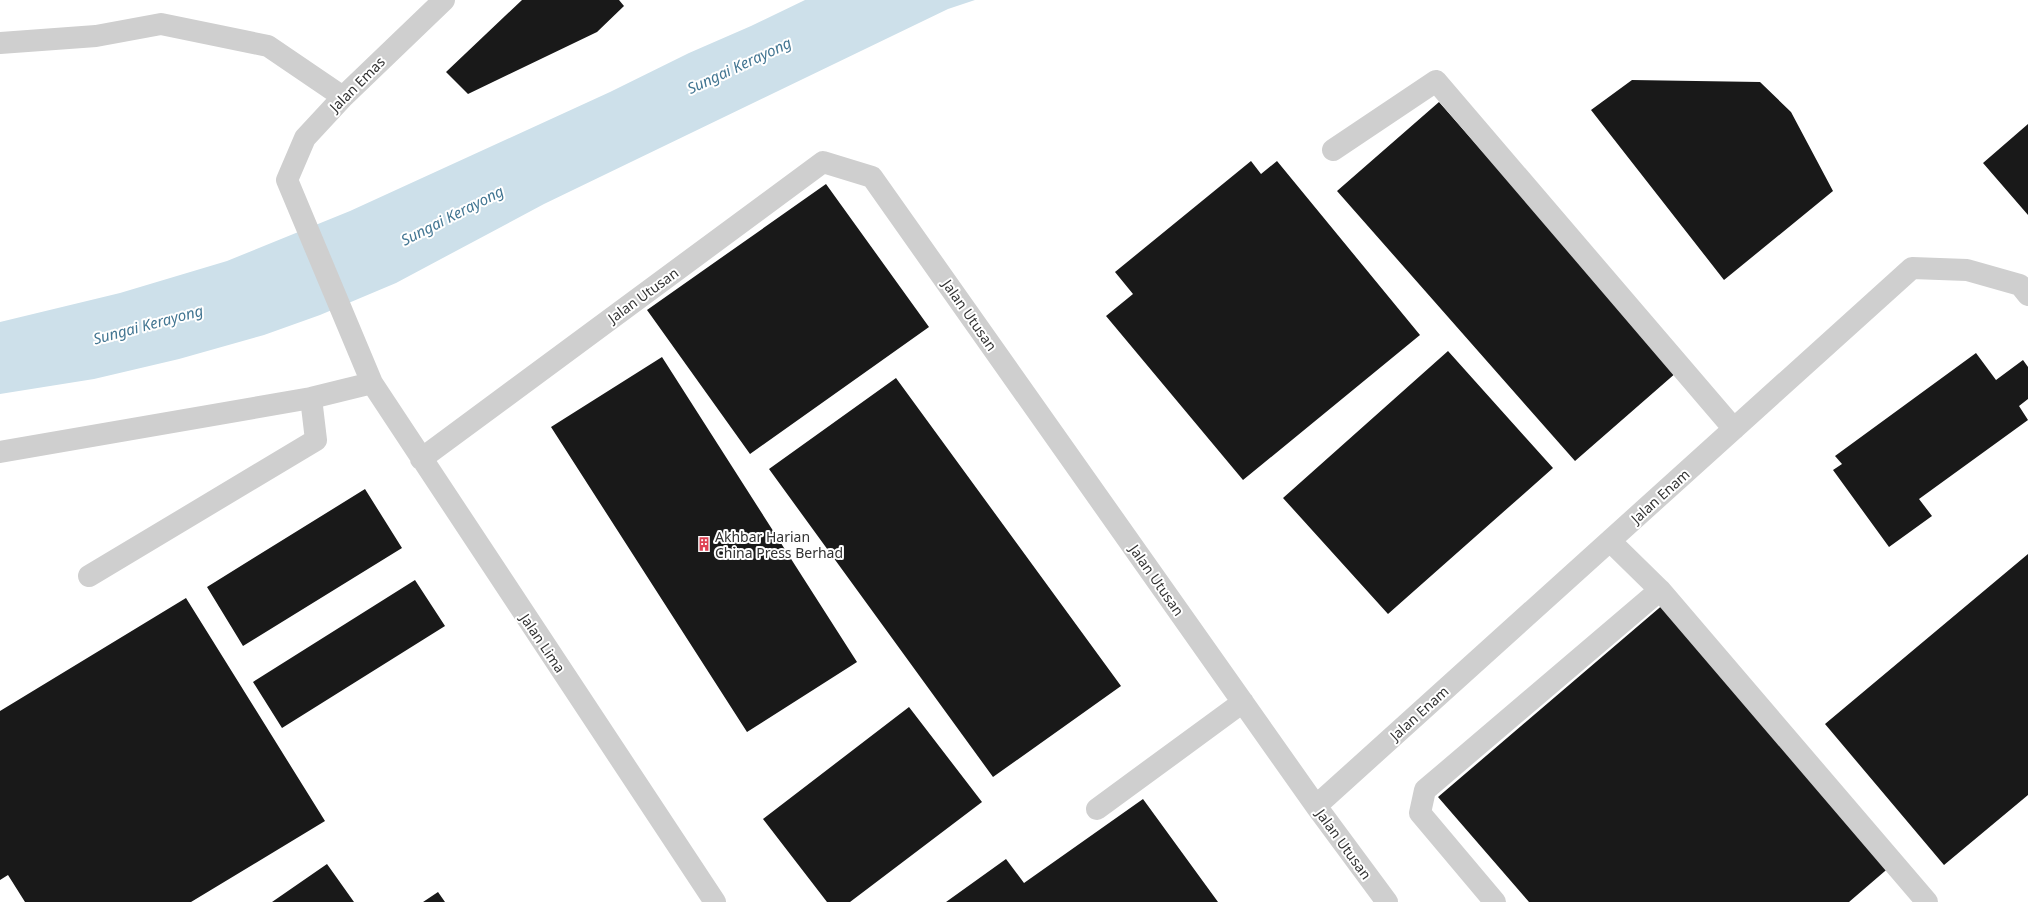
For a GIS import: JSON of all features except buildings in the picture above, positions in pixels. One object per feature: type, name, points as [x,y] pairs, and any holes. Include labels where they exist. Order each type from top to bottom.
[{"type":"street","name":"Jalan Emas","points":[[287,180],[305,138],[343,97],[444,0]]},
{"type":"street","points":[[0,43],[96,36],[161,24],[268,46],[343,97]]},
{"type":"street","points":[[1333,150],[1436,81],[1734,429]]},
{"type":"street","name":"Jalan Utusan","points":[[421,459],[823,162],[872,177],[1316,806],[1387,902]]},
{"type":"street","name":"Jalan Lima","points":[[287,180],[372,383],[715,902]]},
{"type":"street","name":"Jalan Enam","points":[[1316,806],[1912,268],[1967,270],[2020,285],[2028,295]]},
{"type":"street","points":[[0,452],[311,398],[372,383]]},
{"type":"street","points":[[89,576],[316,440],[311,398]]},
{"type":"street","points":[[1610,541],[1660,590],[1927,902]]},
{"type":"street","points":[[1495,902],[1420,813],[1425,790],[1660,590]]},
{"type":"street","points":[[1097,809],[1243,702]]},
{"type":"water","name":"Sungai Kerayong","points":[[805,0],[975,0],[948,9],[544,204],[396,283],[320,315],[264,335],[179,359],[94,379],[0,394],[0,322],[120,293],[227,261],[350,211],[610,92],[689,53],[751,26]]},
{"type":"place","name":"Akhbar Harian China Press Berhad","points":[[704,544]]}]
